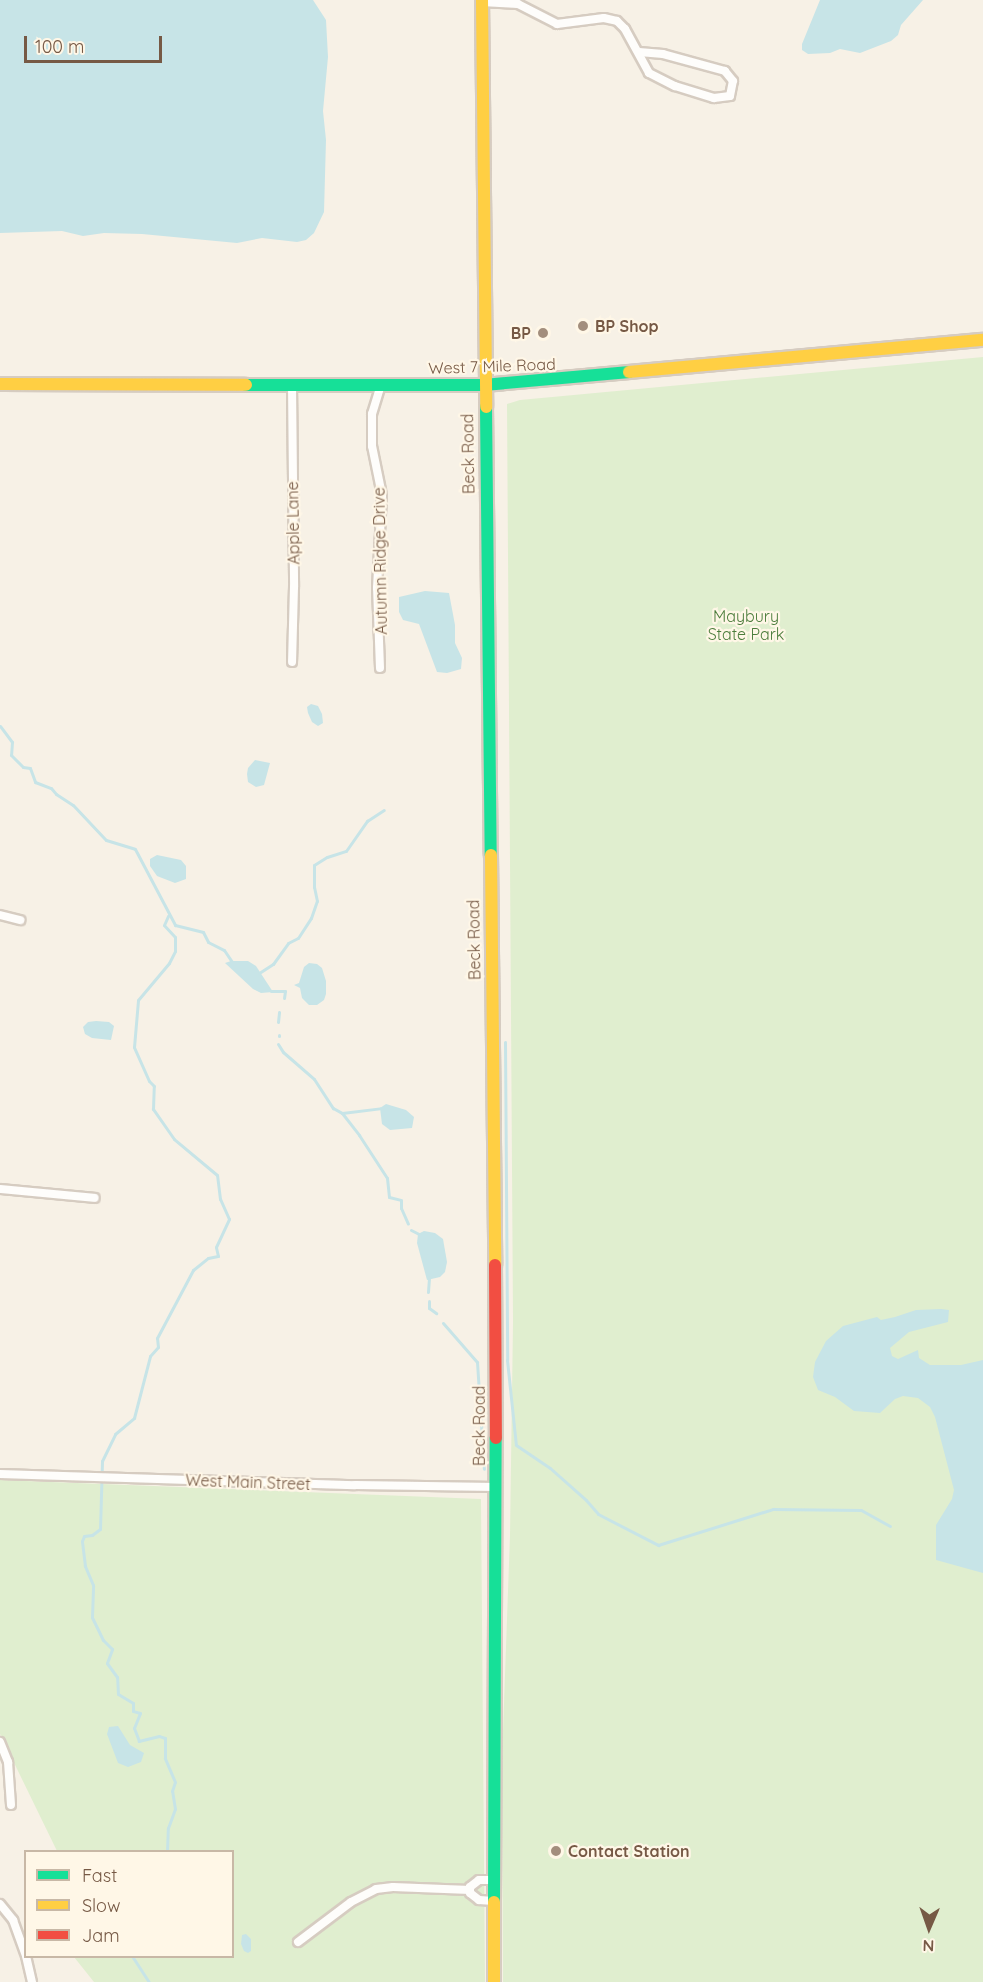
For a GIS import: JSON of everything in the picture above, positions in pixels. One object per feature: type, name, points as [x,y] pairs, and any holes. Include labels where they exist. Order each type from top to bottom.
[{"type":"main road","name":"Beck Road","points":[[482,1],[496,1487],[494,1982]]},
{"type":"main road","name":"West 7 Mile Road","points":[[0,384],[484,385],[983,340]]},
{"type":"street","points":[[482,1],[518,4],[557,24],[610,19],[621,25],[639,52],[649,74],[675,86],[714,98],[730,96],[733,81],[725,71],[663,54],[639,52]]},
{"type":"street","name":"Apple Lane","points":[[292,384],[294,587],[292,662]]},
{"type":"street","name":"Autumn Ridge Drive","points":[[380,668],[377,588],[381,495],[372,446],[372,414],[381,385]]},
{"type":"street","points":[[0,915],[20,920]]},
{"type":"street","points":[[0,1189],[95,1198]]},
{"type":"street","name":"West Main Street","points":[[0,1474],[496,1487]]},
{"type":"street","points":[[0,1742],[8,1762],[11,1805]]},
{"type":"street","points":[[470,1890],[470,1887],[479,1880],[494,1880]]},
{"type":"street","points":[[298,1942],[351,1902],[376,1889],[393,1887],[470,1890],[479,1900],[494,1900]]},
{"type":"street","points":[[0,1904],[13,1920],[24,1950]]},
{"type":"street","points":[[26,1958],[32,1982]]},
{"type":"green space","name":"Maybury State Park","points":[[983,357],[983,1982],[503,1982],[502,1759],[510,1535],[513,1322],[507,404],[520,400]]},
{"type":"green space","points":[[0,1480],[481,1499],[485,1982],[94,1982],[75,1958],[234,1958],[234,1850],[57,1850],[0,1734]]},
{"type":"water","points":[[0,0],[313,0],[326,20],[328,57],[323,111],[326,140],[324,212],[314,233],[306,240],[297,242],[262,238],[237,243],[142,234],[104,233],[83,236],[62,231],[0,233]]},
{"type":"water","points":[[820,0],[923,0],[901,25],[898,35],[891,41],[860,53],[840,49],[830,53],[808,54],[802,50],[802,44]]},
{"type":"water","points":[[425,591],[449,593],[455,625],[455,643],[462,658],[461,669],[447,673],[437,672],[419,624],[403,620],[399,612],[399,597]]},
{"type":"water","points":[[311,704],[318,706],[322,714],[323,723],[318,726],[312,722],[308,713],[307,707]]},
{"type":"water","points":[[255,760],[270,763],[264,785],[256,787],[248,782],[247,774],[248,768]]},
{"type":"water","points":[[157,855],[181,860],[186,866],[186,879],[175,883],[157,876],[150,866],[150,859]]},
{"type":"water","points":[[248,961],[256,966],[273,992],[261,993],[253,989],[225,963]]},
{"type":"water","points":[[309,963],[317,964],[322,968],[326,981],[324,1000],[317,1005],[309,1005],[302,998],[300,988],[294,985],[299,983],[304,967]]},
{"type":"water","points":[[88,1022],[109,1022],[114,1026],[111,1040],[92,1038],[85,1034],[83,1027]]},
{"type":"water","points":[[386,1104],[406,1110],[414,1117],[412,1128],[390,1130],[382,1124],[380,1108]]},
{"type":"water","points":[[424,1231],[435,1233],[443,1239],[447,1262],[445,1272],[440,1277],[427,1280],[417,1243],[418,1234]]},
{"type":"water","points":[[916,1310],[949,1310],[948,1322],[909,1332],[890,1348],[892,1356],[898,1359],[918,1350],[919,1358],[930,1365],[961,1365],[983,1360],[983,1573],[936,1560],[936,1525],[952,1499],[954,1490],[935,1417],[930,1407],[918,1398],[903,1396],[895,1399],[880,1413],[854,1411],[835,1397],[818,1390],[813,1377],[815,1362],[826,1341],[843,1326],[877,1317],[881,1320],[895,1317]]},
{"type":"water","points":[[118,1726],[130,1745],[144,1753],[141,1762],[128,1767],[118,1763],[107,1734],[109,1727]]},
{"type":"water","points":[[246,1934],[251,1939],[251,1951],[248,1953],[244,1951],[241,1944],[242,1935]]},
{"type":"waterway","points":[[0,726],[12,742],[11,755],[23,767],[30,768],[35,782],[51,788],[73,805],[106,840],[135,849],[175,925],[203,932],[208,942],[224,950],[232,962]]},
{"type":"waterway","points":[[259,973],[273,964],[288,943],[298,938],[311,918],[317,901],[314,887],[314,865],[327,857],[346,851],[367,821],[384,810]]},
{"type":"waterway","points":[[167,1850],[168,1828],[175,1809],[172,1791],[175,1782],[165,1758],[165,1738],[159,1736],[139,1741],[134,1728],[140,1713],[133,1711],[133,1703],[118,1694],[117,1677],[107,1663],[112,1649],[103,1640],[92,1617],[93,1585],[85,1566],[82,1541],[84,1536],[92,1535],[100,1529],[102,1461],[115,1434],[134,1418],[150,1356],[158,1347],[157,1338],[193,1270],[208,1258],[218,1256],[216,1247],[229,1219],[220,1199],[217,1175],[174,1139],[153,1109],[154,1086],[149,1081],[134,1047],[138,1000],[169,963],[175,951],[175,937],[164,925],[168,916]]},
{"type":"waterway","points":[[271,991],[285,991],[284,998]]},
{"type":"waterway","points":[[278,1022],[279,1012]]},
{"type":"waterway","points":[[505,1042],[507,1360],[516,1445],[550,1468],[586,1500],[598,1514],[658,1545],[773,1509],[861,1510],[890,1526]]},
{"type":"waterway","points":[[278,1044],[283,1052],[314,1079],[333,1108],[342,1113],[359,1135],[387,1178],[389,1197],[401,1200],[401,1208],[408,1224]]},
{"type":"waterway","points":[[342,1113],[380,1108]]},
{"type":"waterway","points":[[411,1230],[421,1235]]},
{"type":"waterway","points":[[428,1292],[429,1277]]},
{"type":"waterway","points":[[429,1301],[429,1308],[436,1313]]},
{"type":"waterway","points":[[443,1323],[477,1362],[484,1469]]},
{"type":"waterway","points":[[133,1958],[149,1982]]},
{"type":"traffic: fast","points":[[246,385],[484,385],[629,372]]},
{"type":"traffic: fast","points":[[486,407],[491,855]]},
{"type":"traffic: fast","points":[[494,1902],[496,1438]]},
{"type":"traffic: slow","points":[[482,0],[486,407]]},
{"type":"traffic: slow","points":[[629,372],[983,340]]},
{"type":"traffic: slow","points":[[0,384],[246,385]]},
{"type":"traffic: slow","points":[[491,855],[495,1265]]},
{"type":"traffic: slow","points":[[494,1902],[494,1982]]},
{"type":"traffic: jam","points":[[495,1265],[496,1438]]},
{"type":"place","name":"BP Shop","points":[[583,326]]},
{"type":"place","name":"BP","points":[[543,333]]},
{"type":"place","name":"Contact Station","points":[[556,1851]]}]
